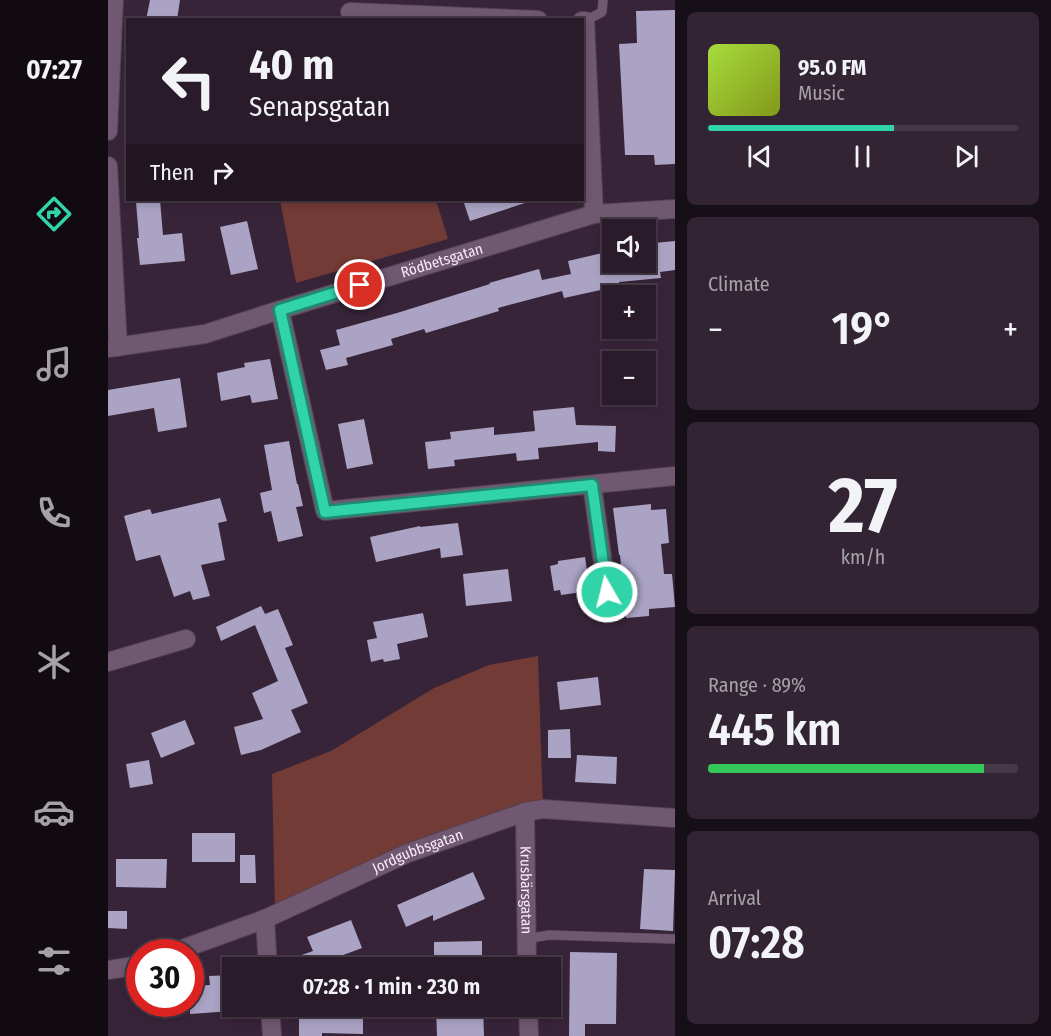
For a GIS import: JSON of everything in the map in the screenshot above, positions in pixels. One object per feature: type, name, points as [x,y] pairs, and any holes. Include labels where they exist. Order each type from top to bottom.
[{"type":"street","points":[[108,131],[114,0]]},
{"type":"street","points":[[350,12],[491,18]]},
{"type":"street","points":[[584,39],[594,214]]},
{"type":"street","points":[[108,166],[113,348]]},
{"type":"street","name":"Rödbetsgatan","points":[[113,348],[204,334],[594,214],[675,209]]},
{"type":"street","points":[[280,310],[325,512],[675,476]]},
{"type":"street","points":[[592,485],[607,592]]},
{"type":"street","points":[[108,662],[186,639]]},
{"type":"street","name":"Jordgubbsgatan","points":[[204,941],[265,919],[408,853],[525,812],[543,809],[675,818]]},
{"type":"street","name":"Krusbärsgatan","points":[[525,812],[527,957]]},
{"type":"street","points":[[265,919],[267,957]]},
{"type":"street","points":[[108,970],[126,967]]},
{"type":"street","points":[[271,1017],[272,1036]]},
{"type":"street","points":[[528,1017],[529,1036]]},
{"type":"lane","points":[[584,21],[602,12],[603,0]]},
{"type":"lane","points":[[575,926],[576,936]]},
{"type":"lane","points":[[526,939],[549,935],[625,933],[675,939]]},
{"type":"shaded area","points":[[280,201],[436,201],[448,239],[296,283]]},
{"type":"shaded area","points":[[538,656],[543,809],[275,914],[272,774],[331,751],[434,688],[489,665]]},
{"type":"building","points":[[150,0],[180,0],[177,18],[146,18]]},
{"type":"building","points":[[675,10],[675,164],[655,165],[654,155],[625,155],[619,44],[637,43],[636,11]]},
{"type":"building","points":[[160,201],[163,235],[182,233],[185,261],[140,265],[136,202]]},
{"type":"building","points":[[463,201],[525,201],[525,203],[470,221]]},
{"type":"building","points":[[247,221],[258,269],[231,275],[220,227]]},
{"type":"building","points":[[675,241],[675,270],[660,272],[661,278],[619,282],[619,285],[602,285],[602,290],[564,298],[562,291],[498,308],[499,311],[426,333],[424,329],[391,339],[393,345],[346,358],[348,365],[326,370],[320,350],[340,345],[336,330],[539,269],[542,280],[571,274],[568,261],[602,253],[602,273],[656,273],[656,243]]},
{"type":"building","points":[[270,359],[278,399],[252,403],[250,395],[221,401],[217,373],[245,367],[244,363]]},
{"type":"building","points":[[180,378],[187,427],[158,432],[154,408],[108,416],[108,390]]},
{"type":"building","points":[[574,407],[576,425],[616,426],[615,452],[598,451],[598,442],[538,448],[539,459],[517,461],[516,453],[454,460],[455,466],[428,469],[425,442],[451,439],[450,432],[494,427],[494,435],[535,431],[533,411]]},
{"type":"building","points":[[364,419],[373,464],[347,469],[338,424]]},
{"type":"building","points":[[289,441],[303,506],[296,507],[303,536],[278,542],[271,511],[264,513],[260,493],[272,490],[264,445]]},
{"type":"building","points":[[220,498],[227,521],[218,523],[225,560],[201,565],[210,596],[193,600],[190,591],[174,597],[160,555],[136,561],[124,516],[150,509],[152,514]]},
{"type":"building","points":[[651,504],[651,510],[666,509],[669,543],[661,544],[664,574],[672,574],[675,607],[649,609],[649,616],[626,618],[613,508]]},
{"type":"building","points":[[458,523],[463,555],[441,558],[440,548],[376,562],[370,537],[420,526]]},
{"type":"building","points":[[585,557],[590,591],[561,595],[560,590],[554,591],[550,566],[558,564],[558,561]]},
{"type":"building","points":[[508,569],[512,601],[466,606],[463,574]]},
{"type":"building","points":[[261,606],[265,614],[278,609],[293,645],[285,648],[308,703],[291,710],[301,732],[261,750],[241,755],[234,727],[263,719],[252,693],[278,681],[255,625],[221,641],[216,627]]},
{"type":"building","points":[[423,613],[428,637],[397,644],[400,659],[371,662],[367,640],[377,638],[373,622]]},
{"type":"building","points":[[598,677],[601,705],[560,710],[557,682]]},
{"type":"building","points":[[185,720],[195,744],[161,758],[151,733]]},
{"type":"building","points":[[570,729],[571,758],[548,758],[548,730]]},
{"type":"building","points":[[577,755],[617,757],[616,784],[575,782]]},
{"type":"building","points":[[149,760],[153,784],[130,788],[126,764]]},
{"type":"building","points":[[192,833],[235,833],[235,862],[192,862]]},
{"type":"building","points":[[240,855],[255,855],[256,883],[240,883]]},
{"type":"building","points":[[116,859],[167,859],[166,888],[116,887]]},
{"type":"building","points":[[644,869],[675,870],[673,931],[640,929]]},
{"type":"building","points":[[473,872],[485,899],[433,921],[433,915],[406,927],[397,905]]},
{"type":"building","points":[[108,911],[127,911],[127,929],[108,928]]},
{"type":"building","points":[[351,920],[362,948],[338,957],[296,957],[313,951],[307,937]]},
{"type":"building","points":[[482,941],[482,957],[434,957],[434,942]]},
{"type":"building","points":[[570,952],[617,953],[616,1024],[585,1024],[585,1036],[569,1036]]},
{"type":"building","points":[[222,975],[222,1012],[204,1013],[204,985],[210,985],[209,976]]},
{"type":"building","points":[[363,1017],[363,1034],[322,1033],[322,1036],[299,1036],[299,1018]]},
{"type":"building","points":[[436,1017],[483,1017],[484,1036],[437,1036]]},
{"type":"route","points":[[360,285],[280,310],[325,512],[592,485],[607,592]]}]
